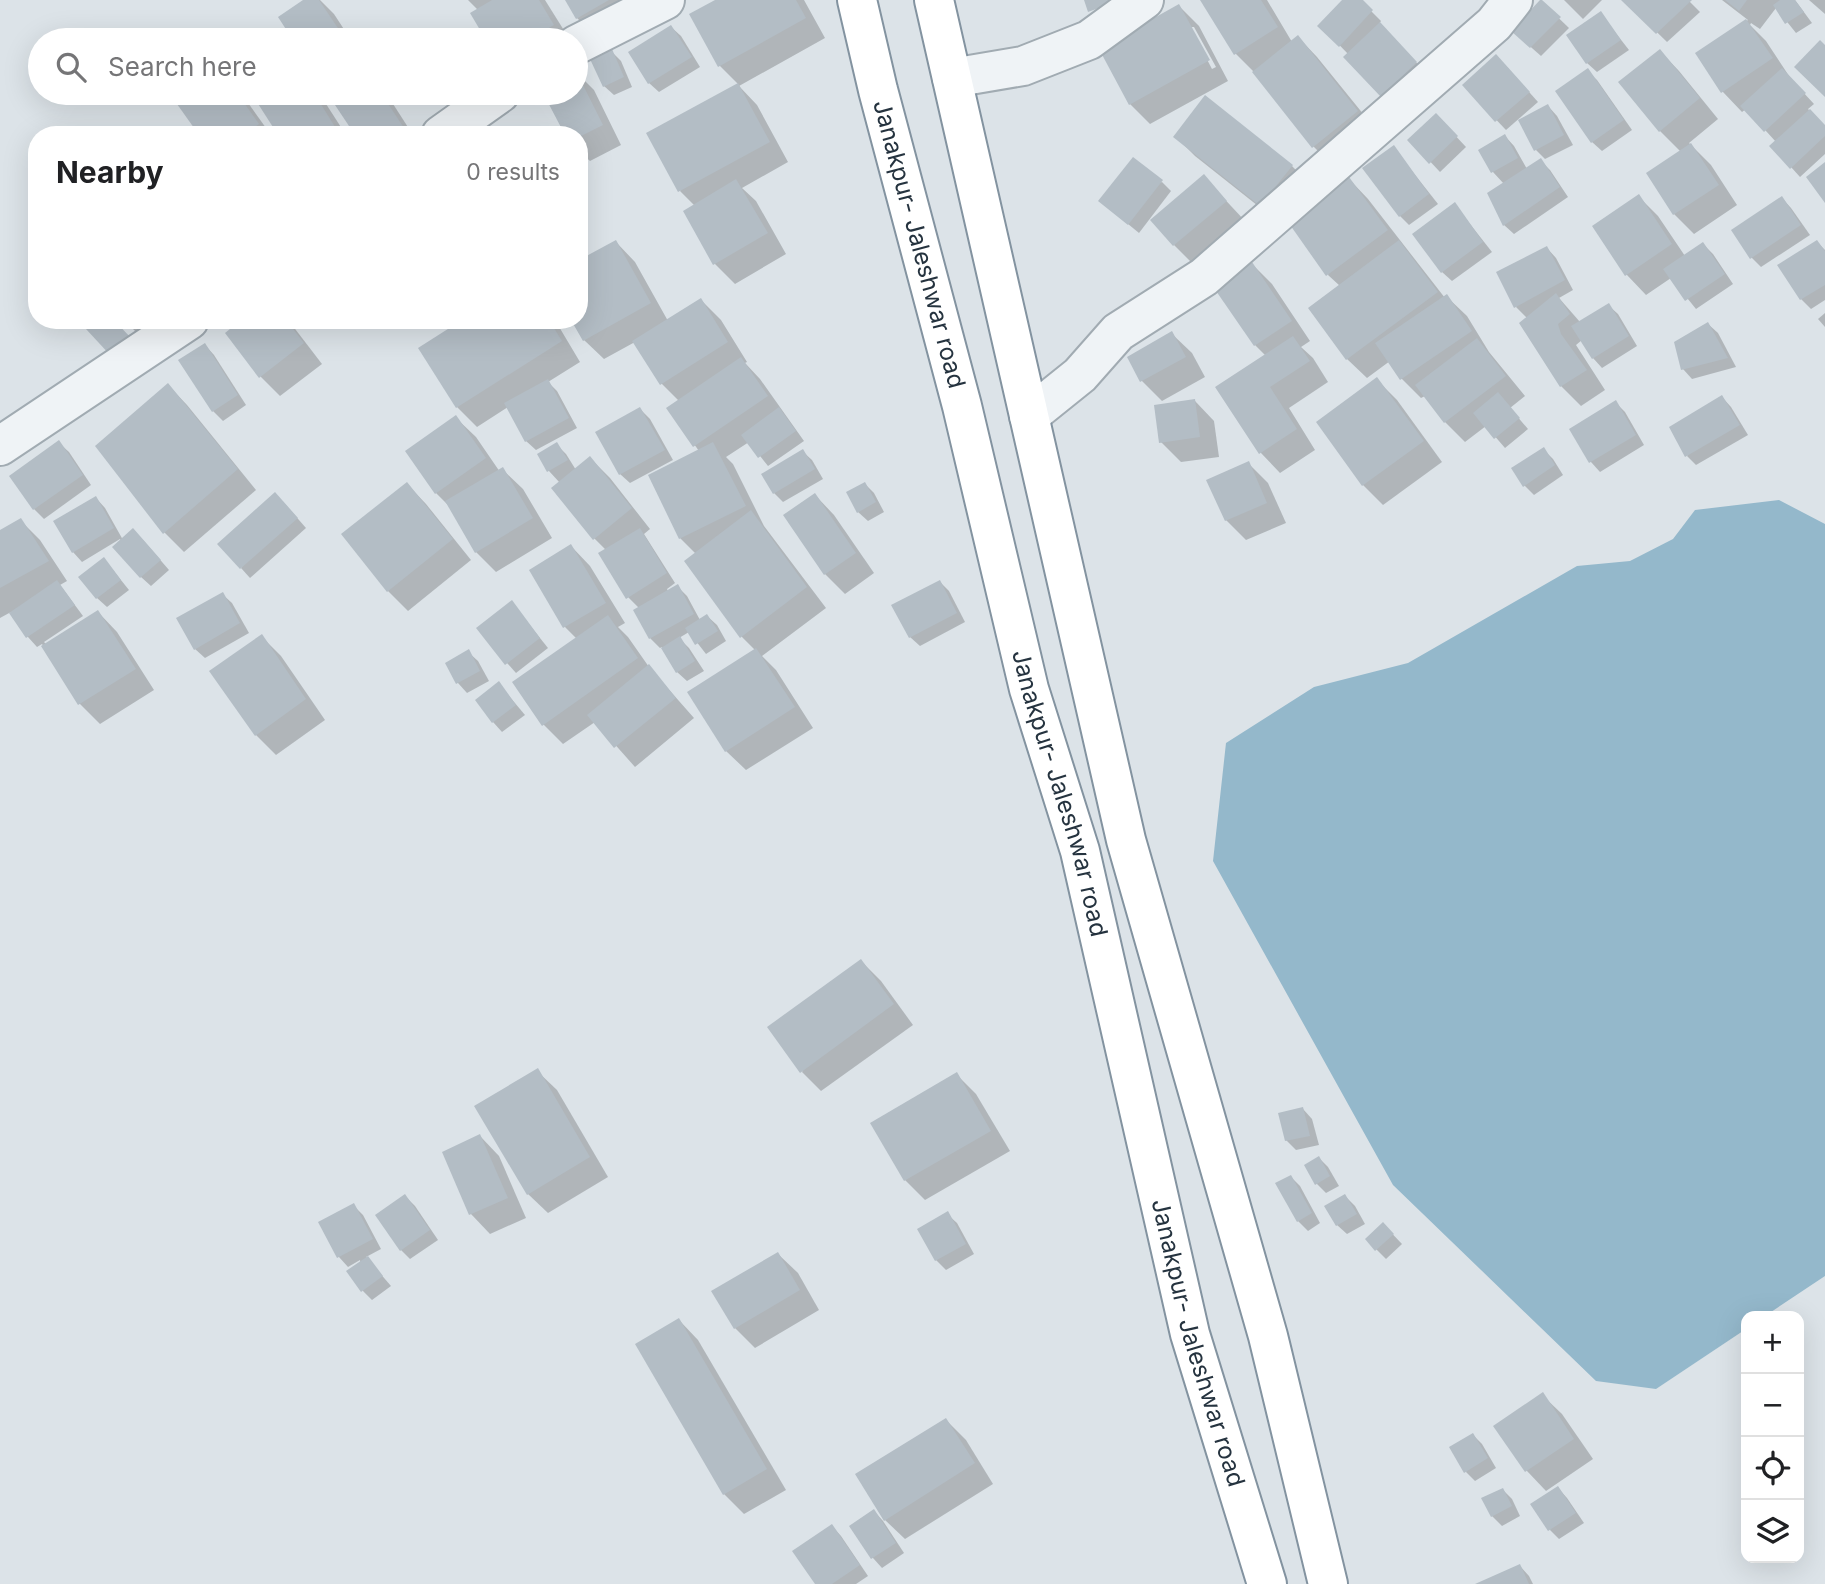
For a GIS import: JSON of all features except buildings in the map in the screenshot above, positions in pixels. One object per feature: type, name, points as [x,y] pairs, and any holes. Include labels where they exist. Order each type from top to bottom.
[{"type":"highway","name":"Janakpur- Jaleshwar road","points":[[857,0],[877,90],[962,407],[1028,689],[1080,851],[1190,1334],[1267,1584]]},
{"type":"highway","points":[[934,0],[1126,840],[1268,1336],[1328,1584]]},
{"type":"street","points":[[588,39],[665,0]]},
{"type":"street","points":[[952,78],[1023,66],[1089,40],[1144,0]]},
{"type":"street","points":[[1029,416],[1080,375],[1118,332],[1214,268],[1485,32],[1513,0]]},
{"type":"street","points":[[454,126],[483,105]]},
{"type":"street","points":[[0,446],[176,329]]},
{"type":"water","points":[[1779,500],[1825,524],[1825,1276],[1772,1311],[1741,1311],[1741,1332],[1656,1389],[1596,1381],[1393,1185],[1213,861],[1226,743],[1314,687],[1408,663],[1577,566],[1630,561],[1673,539],[1695,510]]}]
